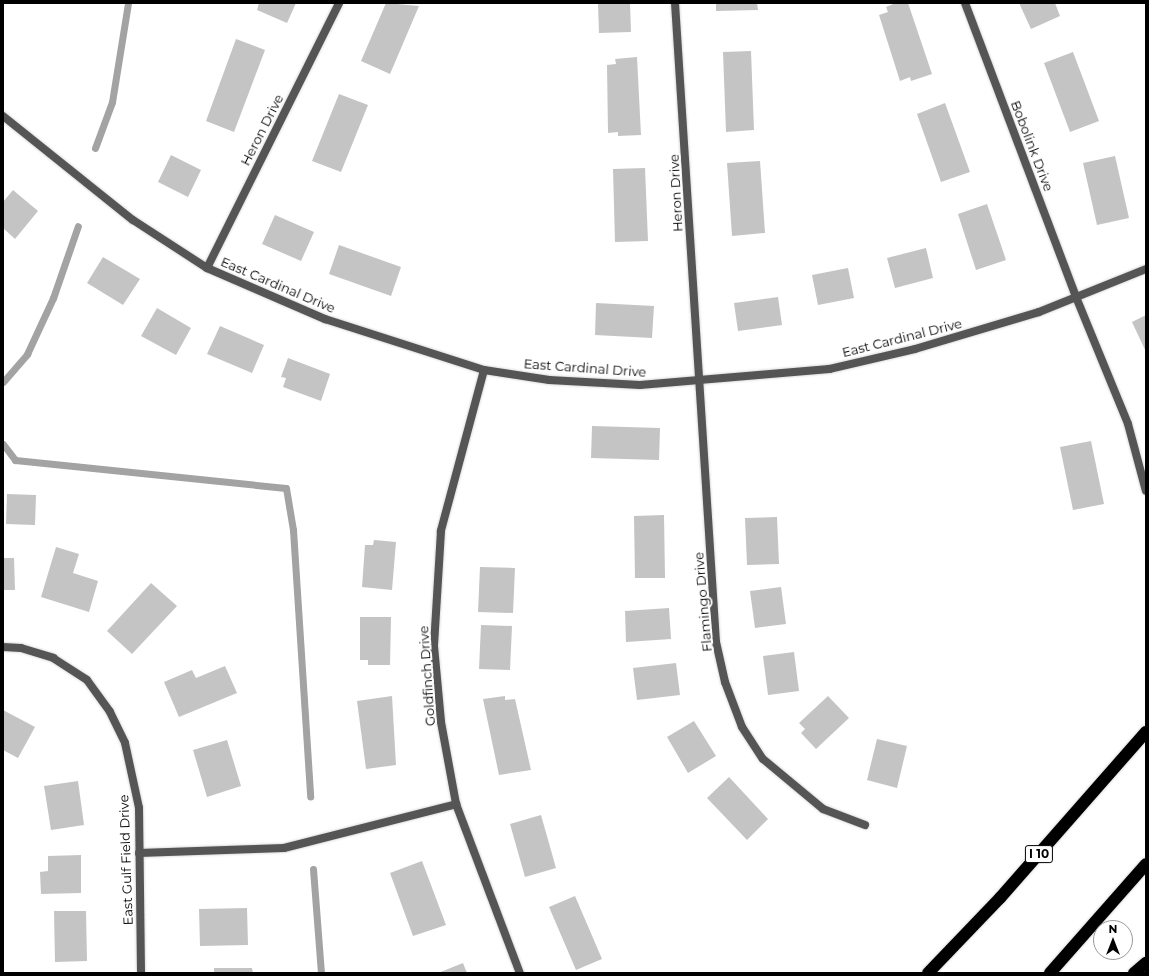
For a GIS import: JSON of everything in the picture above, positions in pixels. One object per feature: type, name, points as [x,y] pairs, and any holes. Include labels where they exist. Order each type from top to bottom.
[{"type":"highway","name":"I 10","points":[[928,973],[1000,898],[1146,732]]},
{"type":"highway","points":[[1050,973],[1146,864]]},
{"type":"highway","points":[[1134,973],[1146,963]]},
{"type":"street","name":"Heron Drive","points":[[207,268],[339,3]]},
{"type":"street","name":"Heron Drive","points":[[675,3],[700,381]]},
{"type":"street","name":"Bobolink Drive","points":[[965,3],[1076,297],[1128,424],[1146,491]]},
{"type":"street","name":"East Cardinal Drive","points":[[3,116],[133,220],[207,268],[325,319],[484,370],[549,380],[640,386],[836,367],[915,349],[1076,297],[1146,269]]},
{"type":"street","name":"Goldfinch Drive","points":[[484,370],[441,531],[435,585],[434,646],[441,722],[456,804],[520,973]]},
{"type":"street","name":"Flamingo Drive","points":[[700,381],[716,642],[727,688],[742,728],[763,759],[823,809],[865,825]]},
{"type":"street","name":"East Gulf Field Drive","points":[[3,647],[21,648],[53,658],[87,680],[110,712],[125,743],[139,808],[141,973]]},
{"type":"street","points":[[139,853],[284,848],[456,804]]},
{"type":"building","points":[[259,3],[296,3],[287,23],[257,10]]},
{"type":"building","points":[[386,3],[419,6],[390,74],[361,61]]},
{"type":"building","points":[[598,3],[630,3],[631,32],[599,33]]},
{"type":"building","points":[[716,3],[757,3],[758,10],[716,11]]},
{"type":"building","points":[[896,3],[908,3],[932,74],[911,81],[910,77],[900,81],[879,15],[888,12],[886,7]]},
{"type":"building","points":[[1019,3],[1055,3],[1060,16],[1031,29]]},
{"type":"building","points":[[236,39],[265,50],[234,132],[206,121]]},
{"type":"building","points":[[751,51],[754,130],[726,132],[723,52]]},
{"type":"building","points":[[1073,52],[1099,121],[1070,132],[1044,63]]},
{"type":"building","points":[[637,57],[641,135],[618,136],[618,132],[608,133],[607,65],[616,64],[615,59]]},
{"type":"building","points":[[339,94],[368,105],[341,172],[312,161]]},
{"type":"building","points":[[945,103],[970,172],[941,182],[917,114]]},
{"type":"building","points":[[171,155],[201,170],[188,197],[158,182]]},
{"type":"building","points":[[1115,156],[1129,218],[1097,225],[1083,163]]},
{"type":"building","points":[[760,161],[765,233],[732,236],[727,163]]},
{"type":"building","points":[[645,168],[648,241],[615,242],[613,169]]},
{"type":"building","points":[[13,190],[38,211],[15,239],[3,228],[3,202]]},
{"type":"building","points":[[987,204],[1006,260],[976,270],[958,214]]},
{"type":"building","points":[[275,215],[314,232],[301,261],[262,244]]},
{"type":"building","points":[[339,245],[401,267],[391,296],[329,274]]},
{"type":"building","points":[[926,248],[933,278],[895,288],[887,258]]},
{"type":"building","points":[[103,257],[140,279],[123,305],[87,283]]},
{"type":"building","points":[[848,268],[854,298],[818,305],[812,275]]},
{"type":"building","points":[[778,297],[782,325],[738,331],[734,303]]},
{"type":"building","points":[[596,303],[654,306],[652,338],[595,335]]},
{"type":"building","points":[[157,308],[191,328],[176,355],[141,336]]},
{"type":"building","points":[[1146,315],[1146,352],[1132,322]]},
{"type":"building","points":[[220,326],[264,345],[252,373],[207,354]]},
{"type":"building","points":[[288,358],[330,374],[321,401],[283,387],[286,378],[281,377]]},
{"type":"building","points":[[592,426],[660,428],[659,460],[591,458]]},
{"type":"building","points":[[1091,441],[1104,504],[1073,510],[1060,447]]},
{"type":"building","points":[[7,494],[36,495],[35,525],[6,524]]},
{"type":"building","points":[[664,515],[665,578],[635,578],[634,516]]},
{"type":"building","points":[[777,517],[779,564],[747,565],[745,518]]},
{"type":"building","points":[[374,540],[396,542],[392,590],[362,587],[365,545],[373,545]]},
{"type":"building","points":[[56,547],[79,554],[73,573],[98,581],[89,612],[41,597]]},
{"type":"building","points":[[3,558],[14,558],[15,590],[3,590]]},
{"type":"building","points":[[480,567],[515,568],[513,613],[478,612]]},
{"type":"building","points":[[151,583],[177,606],[132,654],[107,631]]},
{"type":"building","points":[[781,587],[786,624],[755,628],[750,591]]},
{"type":"building","points":[[669,608],[671,639],[626,642],[625,611]]},
{"type":"building","points":[[360,617],[391,617],[390,665],[368,665],[368,660],[360,660]]},
{"type":"building","points":[[481,625],[512,626],[510,670],[479,669]]},
{"type":"building","points":[[794,652],[799,691],[768,695],[763,656]]},
{"type":"building","points":[[676,663],[680,695],[637,700],[633,668]]},
{"type":"building","points":[[225,666],[237,693],[179,717],[164,682],[192,670],[196,678]]},
{"type":"building","points":[[392,696],[396,765],[366,769],[357,701]]},
{"type":"building","points":[[505,696],[505,700],[515,699],[531,770],[499,775],[483,699]]},
{"type":"building","points":[[828,696],[849,718],[816,749],[801,733],[805,729],[799,723]]},
{"type":"building","points":[[3,710],[35,727],[18,758],[3,750]]},
{"type":"building","points":[[694,721],[716,756],[688,773],[667,737]]},
{"type":"building","points":[[877,739],[907,746],[897,788],[867,780]]},
{"type":"building","points":[[227,740],[241,786],[207,797],[193,750]]},
{"type":"building","points":[[729,777],[768,819],[747,840],[707,798]]},
{"type":"building","points":[[78,781],[84,825],[51,830],[44,786]]},
{"type":"building","points":[[541,815],[556,868],[525,877],[510,824]]},
{"type":"building","points":[[81,855],[81,893],[41,894],[40,872],[48,871],[48,856]]},
{"type":"building","points":[[422,861],[446,925],[413,936],[390,873]]},
{"type":"building","points":[[575,896],[602,959],[576,970],[549,907]]},
{"type":"building","points":[[247,908],[248,945],[200,946],[199,909]]},
{"type":"building","points":[[54,911],[86,911],[87,961],[55,962]]},
{"type":"building","points":[[463,963],[467,973],[438,973]]},
{"type":"building","points":[[214,968],[252,968],[253,973],[214,973]]},
{"type":"waterway","points":[[95,148],[112,102],[128,3]]},
{"type":"waterway","points":[[3,382],[27,354],[53,298],[78,226]]},
{"type":"waterway","points":[[3,444],[15,460],[286,488],[293,530],[310,796]]},
{"type":"waterway","points":[[313,869],[321,973]]}]
